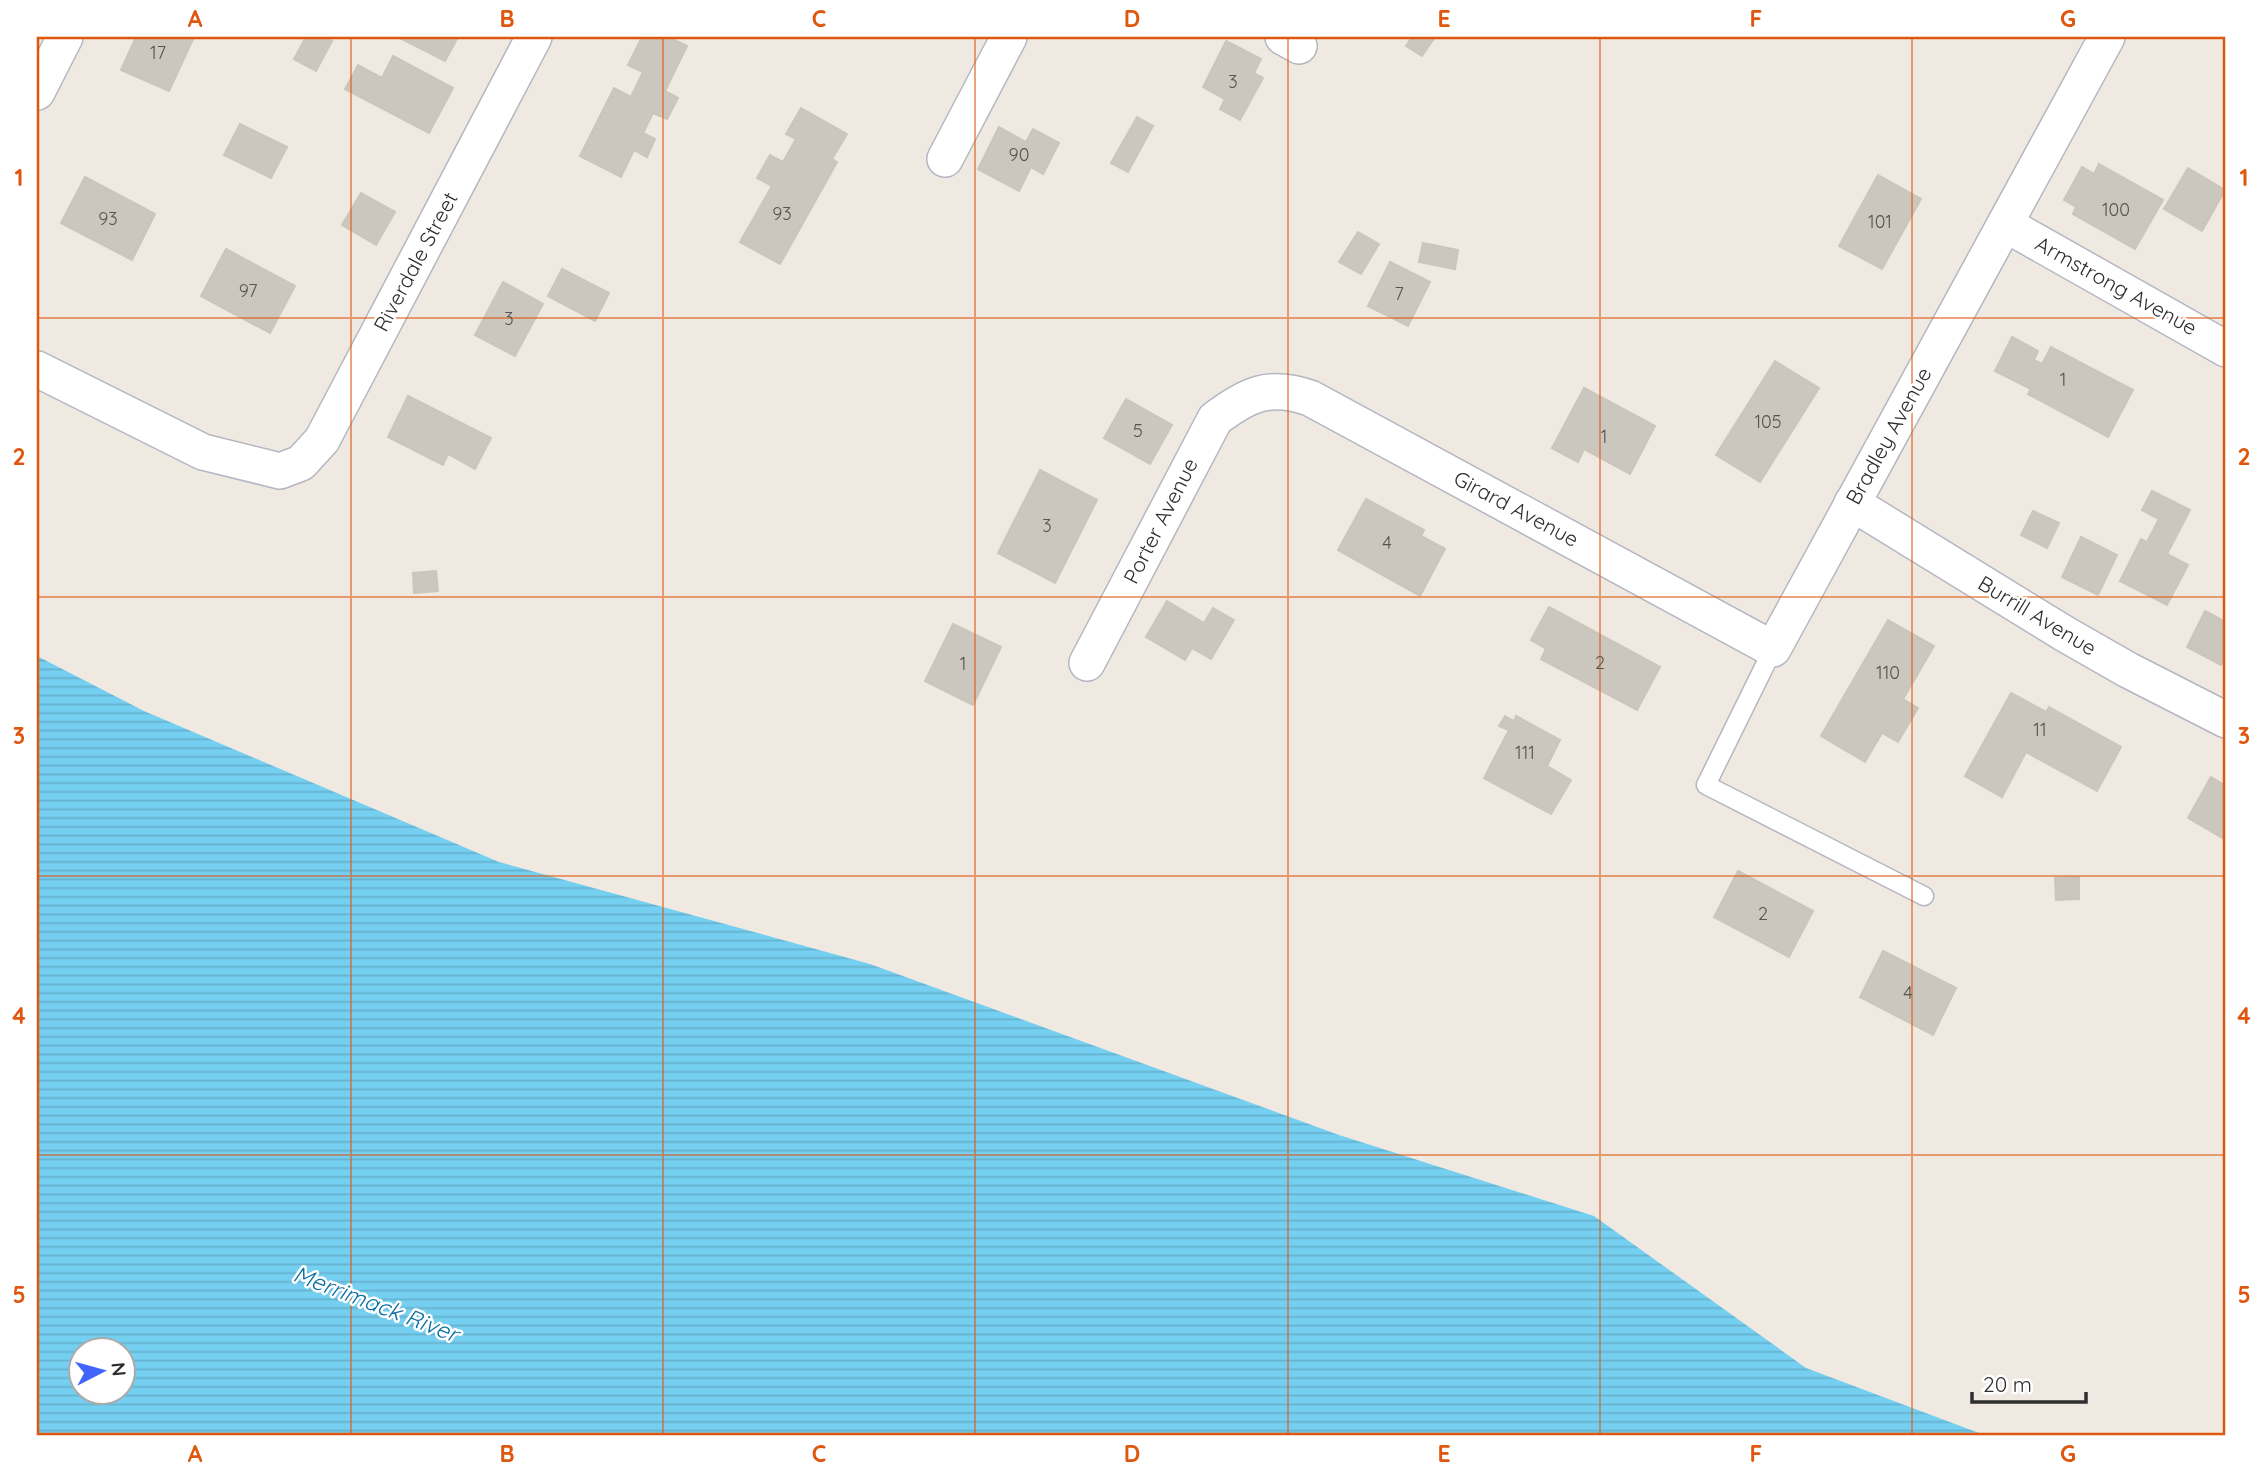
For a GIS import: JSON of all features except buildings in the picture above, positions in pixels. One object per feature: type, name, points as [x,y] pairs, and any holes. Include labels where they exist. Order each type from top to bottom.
[{"type":"street","points":[[37,92],[65,37]]},
{"type":"street","name":"Riverdale Street","points":[[37,369],[203,452],[280,471],[301,463],[322,440],[534,37]]},
{"type":"street","points":[[945,159],[1009,37]]},
{"type":"street","name":"Bradley Avenue","points":[[1773,649],[2107,37]]},
{"type":"street","name":"Armstrong Avenue","points":[[2005,224],[2226,349]]},
{"type":"street","name":"Girard Avenue","points":[[1254,395],[1282,390],[1310,398],[1773,649]]},
{"type":"street","name":"Porter Avenue","points":[[1087,663],[1215,419],[1254,395]]},
{"type":"street","name":"Burrill Avenue","points":[[1852,503],[2075,640],[2226,720]]},
{"type":"lane","points":[[1773,649],[1706,785],[1923,896]]},
{"type":"water","name":"Merrimack River","points":[[37,656],[144,711],[499,862],[870,964],[1339,1135],[1594,1216],[1806,1368],[1987,1436],[37,1436]]}]
